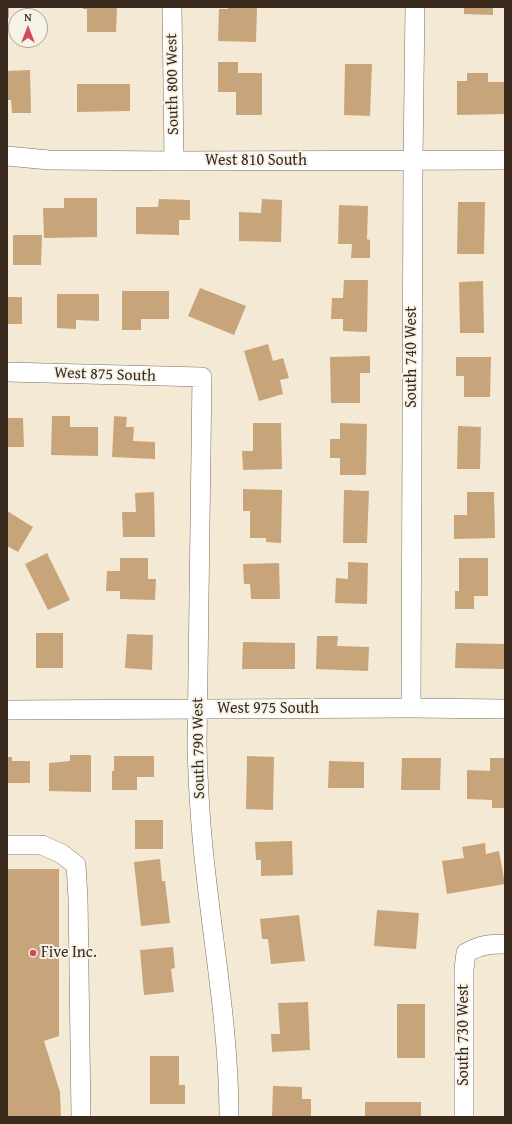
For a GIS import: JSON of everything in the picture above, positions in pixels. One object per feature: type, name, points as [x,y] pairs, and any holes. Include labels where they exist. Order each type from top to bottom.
[{"type":"street","name":"South 800 West","points":[[172,7],[174,161]]},
{"type":"street","name":"South 740 West","points":[[411,708],[415,7]]},
{"type":"street","name":"West 810 South","points":[[7,156],[49,160],[505,160]]},
{"type":"street","name":"West 875 South","points":[[7,372],[202,377]]},
{"type":"street","name":"South 790 West","points":[[202,377],[198,781],[204,858],[225,1032],[229,1090],[229,1117]]},
{"type":"street","name":"West 975 South","points":[[7,710],[505,709]]},
{"type":"street","points":[[7,845],[42,845],[62,854],[76,865],[78,898],[80,1117]]},
{"type":"street","name":"South 730 West","points":[[464,1117],[464,969],[466,953],[477,946],[505,944]]},
{"type":"building","points":[[7,7],[9,7],[8,18]]},
{"type":"building","points":[[83,7],[117,7],[116,32],[87,32],[87,9],[83,9]]},
{"type":"building","points":[[228,7],[257,7],[256,42],[218,41],[219,9],[228,9]]},
{"type":"building","points":[[464,7],[493,7],[493,15],[464,14]]},
{"type":"building","points":[[218,62],[238,62],[238,73],[262,73],[262,115],[236,115],[236,92],[218,92]]},
{"type":"building","points":[[345,64],[372,64],[370,116],[344,115]]},
{"type":"building","points":[[30,70],[31,113],[12,113],[11,100],[7,100],[7,71]]},
{"type":"building","points":[[467,73],[488,73],[488,82],[505,82],[505,114],[457,115],[457,81],[467,81]]},
{"type":"building","points":[[77,84],[130,84],[130,111],[77,112]]},
{"type":"building","points":[[64,198],[97,198],[97,237],[44,238],[43,208],[64,208]]},
{"type":"building","points":[[159,199],[190,200],[190,220],[179,220],[179,235],[136,234],[136,207],[158,207]]},
{"type":"building","points":[[262,199],[282,200],[281,242],[239,241],[239,212],[261,213]]},
{"type":"building","points":[[458,202],[485,202],[484,254],[457,254]]},
{"type":"building","points":[[339,205],[368,206],[367,239],[370,240],[370,258],[351,258],[352,244],[338,244]]},
{"type":"building","points":[[13,235],[42,235],[41,265],[13,265]]},
{"type":"building","points":[[344,280],[368,280],[367,332],[343,331],[343,319],[331,319],[332,298],[343,298]]},
{"type":"building","points":[[483,281],[484,333],[460,333],[459,282]]},
{"type":"building","points":[[200,288],[246,306],[234,335],[188,316]]},
{"type":"building","points":[[122,291],[169,291],[169,319],[141,319],[141,330],[122,330]]},
{"type":"building","points":[[57,294],[99,294],[99,321],[76,320],[76,329],[57,328]]},
{"type":"building","points":[[7,297],[22,297],[22,324],[7,324]]},
{"type":"building","points":[[268,344],[273,361],[283,358],[289,378],[280,380],[283,394],[259,401],[244,351]]},
{"type":"building","points":[[370,356],[370,373],[360,373],[360,403],[331,403],[330,357]]},
{"type":"building","points":[[456,357],[491,357],[490,397],[464,397],[464,376],[456,376]]},
{"type":"building","points":[[52,416],[70,416],[70,427],[98,427],[98,456],[51,455]]},
{"type":"building","points":[[114,416],[127,417],[126,427],[134,427],[133,441],[155,442],[155,459],[112,457]]},
{"type":"building","points":[[7,418],[23,418],[24,447],[7,447]]},
{"type":"building","points":[[253,423],[281,423],[282,469],[243,470],[242,451],[253,451]]},
{"type":"building","points":[[340,423],[367,424],[366,475],[340,475],[340,458],[330,458],[330,439],[340,439]]},
{"type":"building","points":[[458,426],[481,427],[480,469],[457,469]]},
{"type":"building","points":[[243,489],[282,490],[281,543],[266,542],[266,538],[250,538],[250,511],[243,511]]},
{"type":"building","points":[[344,490],[369,491],[367,543],[343,543]]},
{"type":"building","points":[[154,492],[155,537],[123,537],[122,512],[136,512],[135,493]]},
{"type":"building","points":[[467,492],[494,492],[495,538],[454,539],[454,515],[467,515]]},
{"type":"building","points":[[7,511],[33,527],[18,552],[7,546]]},
{"type":"building","points":[[47,553],[70,600],[48,610],[25,564]]},
{"type":"building","points":[[120,558],[148,558],[148,579],[156,579],[155,600],[120,599],[120,591],[106,591],[107,571],[120,571]]},
{"type":"building","points":[[459,558],[488,558],[488,596],[474,596],[474,609],[455,609],[455,591],[459,591]]},
{"type":"building","points":[[348,562],[368,563],[367,604],[335,603],[336,578],[348,579]]},
{"type":"building","points":[[279,563],[280,599],[251,599],[250,584],[244,584],[243,564]]},
{"type":"building","points":[[36,633],[63,633],[63,668],[36,668]]},
{"type":"building","points":[[127,634],[153,635],[152,670],[125,668]]},
{"type":"building","points":[[317,636],[338,636],[337,646],[369,647],[368,671],[316,669]]},
{"type":"building","points":[[243,642],[295,643],[295,669],[242,669]]},
{"type":"building","points":[[456,643],[505,644],[505,669],[455,668]]},
{"type":"building","points":[[70,755],[91,755],[91,792],[49,791],[49,763],[70,761]]},
{"type":"building","points":[[114,756],[154,756],[154,777],[137,777],[137,790],[112,790]]},
{"type":"building","points":[[247,756],[274,757],[273,810],[246,809]]},
{"type":"building","points":[[7,757],[12,757],[12,761],[30,761],[30,783],[7,783]]},
{"type":"building","points":[[402,758],[441,758],[440,790],[401,790]]},
{"type":"building","points":[[490,758],[505,758],[505,808],[492,808],[492,800],[467,799],[467,770],[490,771]]},
{"type":"building","points":[[329,761],[364,762],[364,788],[328,788]]},
{"type":"building","points":[[135,820],[163,820],[163,849],[135,849]]},
{"type":"building","points":[[292,841],[293,875],[261,876],[261,860],[256,860],[255,842]]},
{"type":"building","points":[[485,843],[486,854],[499,851],[505,884],[447,894],[442,861],[464,858],[462,847]]},
{"type":"building","points":[[160,859],[162,881],[165,881],[170,923],[141,926],[134,862]]},
{"type":"building","name":"Five Inc.","points":[[7,869],[59,869],[59,1036],[44,1041],[60,1092],[61,1117],[7,1117]]},
{"type":"building","points":[[377,910],[419,913],[416,949],[374,946]]},
{"type":"building","points":[[299,915],[305,961],[271,964],[268,939],[262,939],[260,919]]},
{"type":"building","points":[[173,947],[175,968],[171,969],[174,992],[144,995],[140,950]]},
{"type":"building","points":[[308,1002],[310,1050],[272,1052],[271,1034],[280,1034],[278,1003]]},
{"type":"building","points":[[397,1004],[425,1004],[425,1058],[397,1058]]},
{"type":"building","points":[[150,1056],[179,1056],[179,1085],[185,1085],[185,1104],[150,1104]]},
{"type":"building","points":[[273,1086],[302,1087],[302,1099],[311,1099],[311,1117],[272,1117]]},
{"type":"building","points":[[365,1102],[421,1102],[421,1117],[365,1117]]},
{"type":"place","name":"Five Inc.","points":[[33,953]]}]
